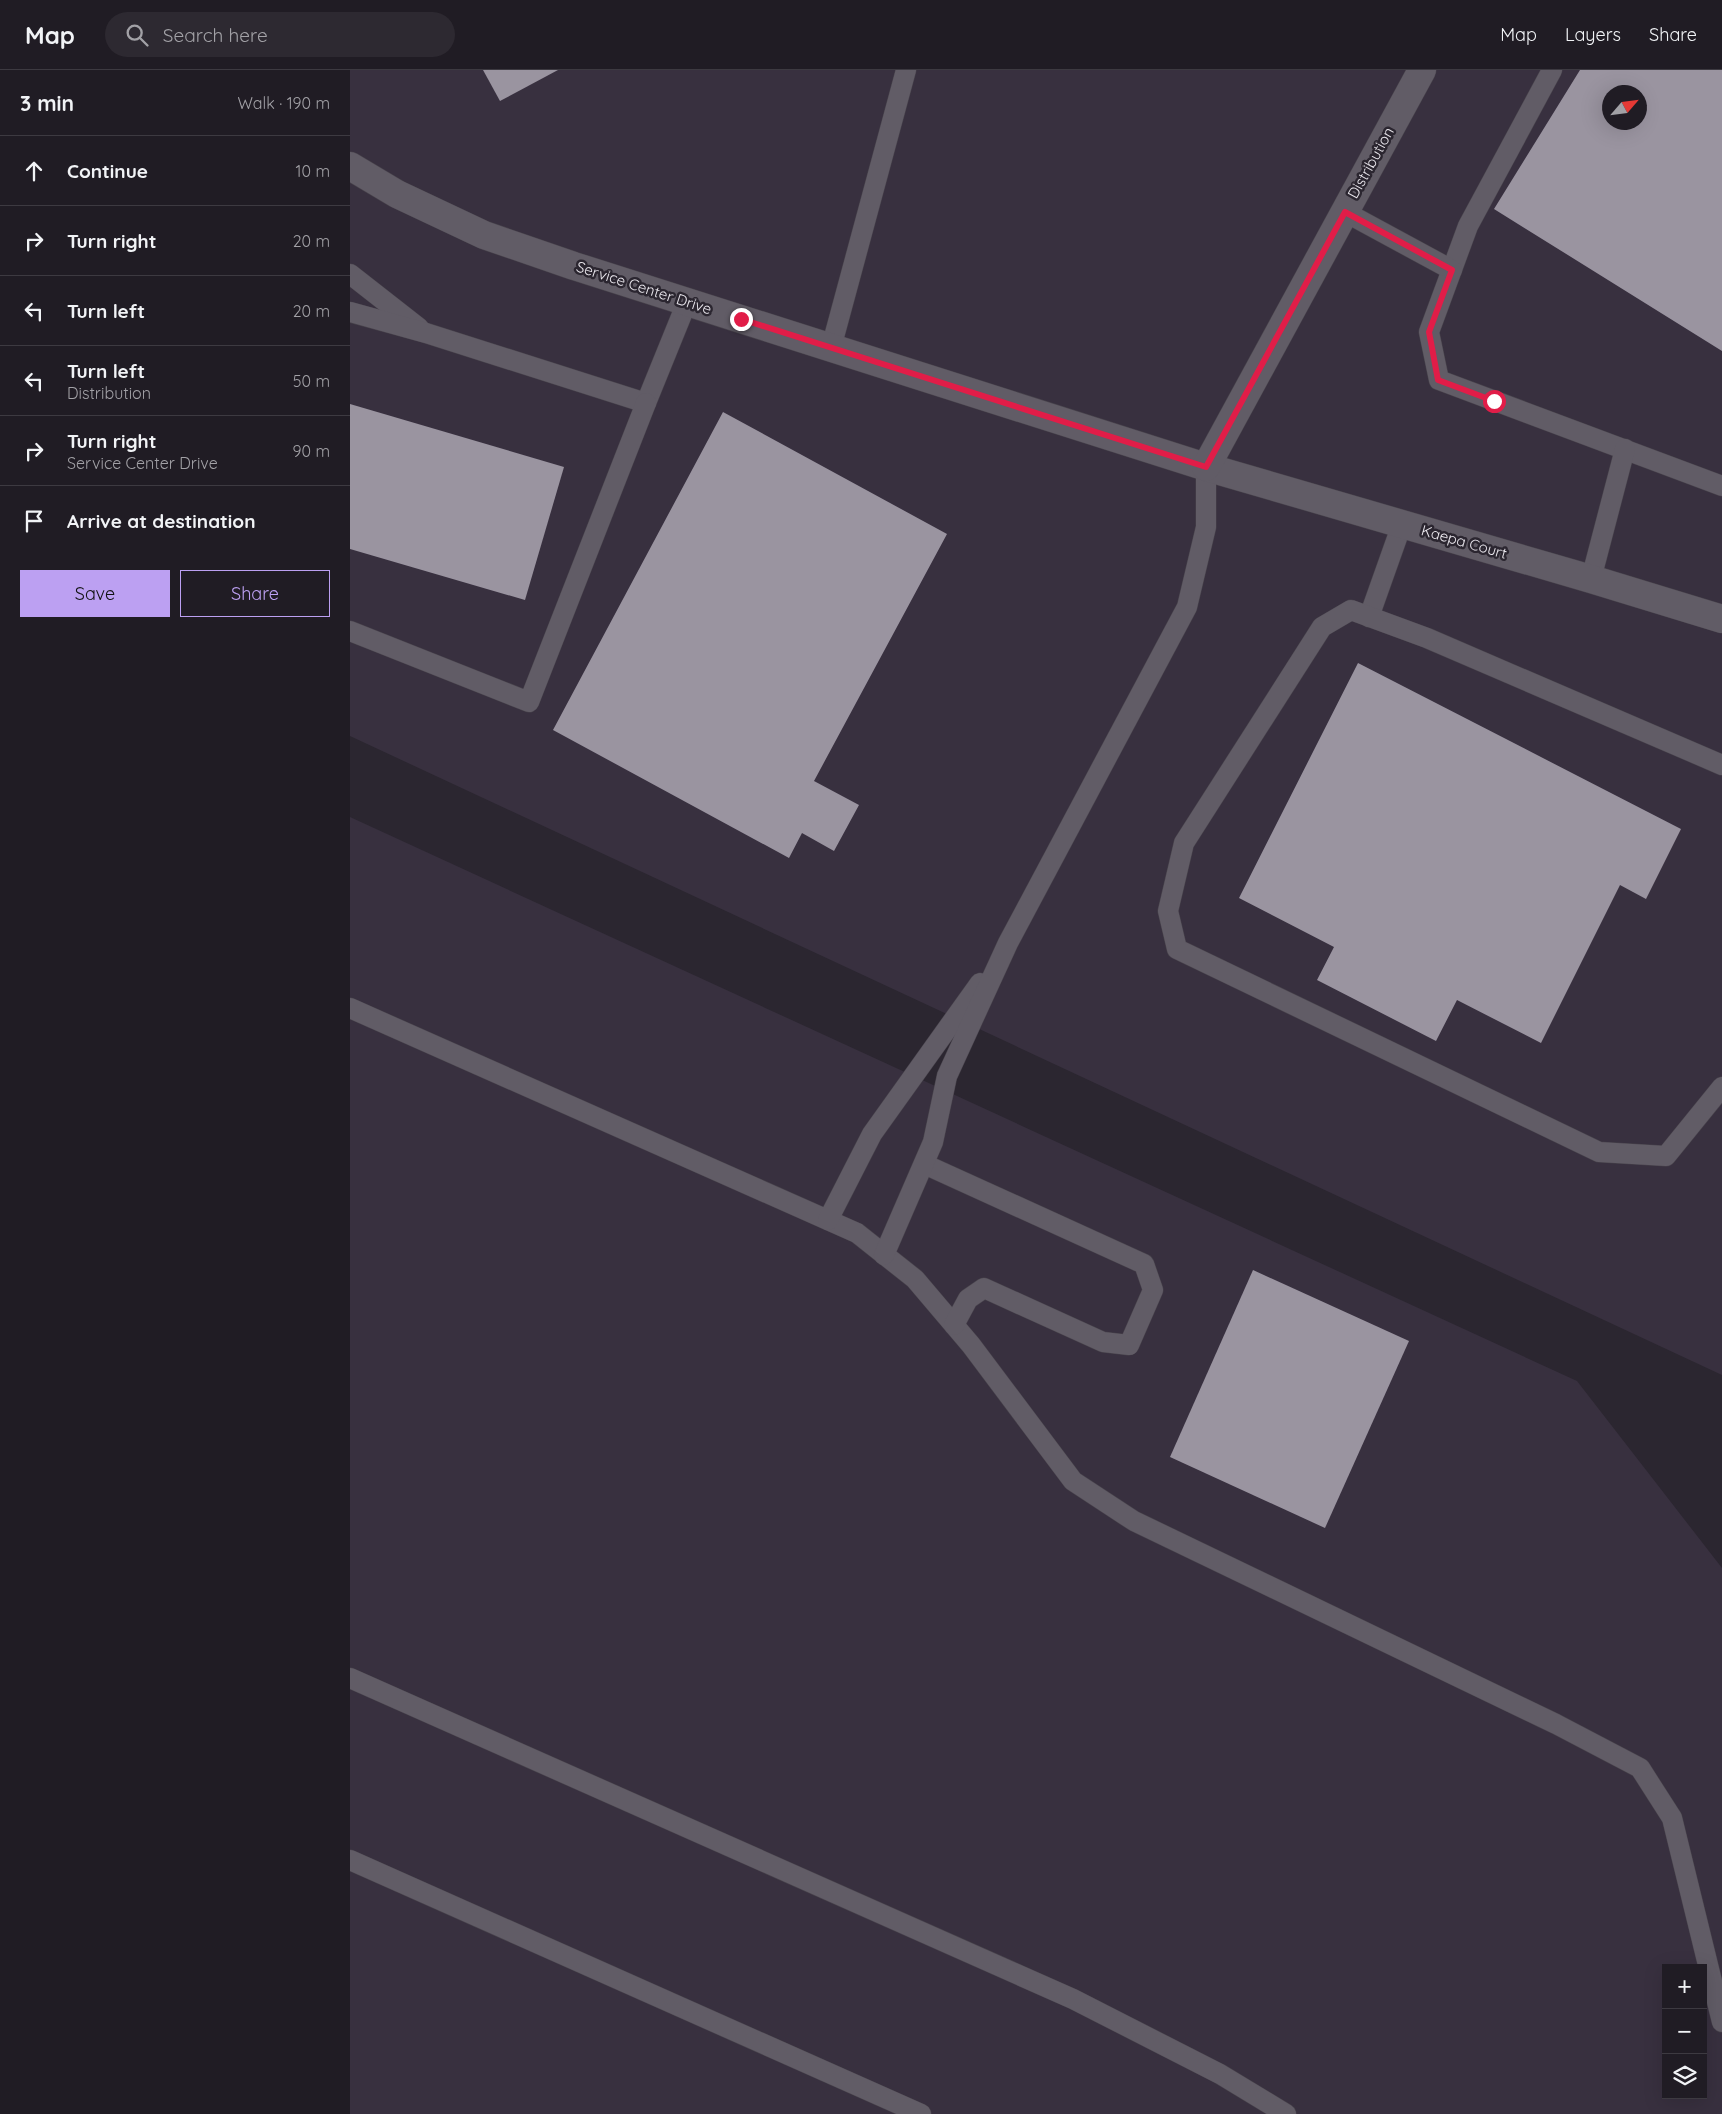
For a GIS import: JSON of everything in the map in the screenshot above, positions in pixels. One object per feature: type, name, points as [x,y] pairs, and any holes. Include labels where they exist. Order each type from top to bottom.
[{"type":"street","name":"Distribution","points":[[1206,467],[1422,70]]},
{"type":"street","name":"Service Center Drive","points":[[350,166],[397,194],[484,235],[574,266],[1206,467]]},
{"type":"street","name":"Kaepa Court","points":[[1206,467],[1722,619]]},
{"type":"lane","points":[[831,348],[906,70]]},
{"type":"lane","points":[[1552,70],[1468,226],[1429,332],[1438,380],[1722,486]]},
{"type":"lane","points":[[1345,212],[1452,270]]},
{"type":"lane","points":[[350,274],[426,333]]},
{"type":"lane","points":[[350,631],[530,702],[687,302]]},
{"type":"lane","points":[[350,312],[426,333],[646,403]]},
{"type":"lane","points":[[1591,579],[1625,450]]},
{"type":"lane","points":[[884,1255],[933,1142],[947,1076],[1008,943],[1186,607],[1206,527],[1206,467]]},
{"type":"lane","points":[[1369,617],[1402,524]]},
{"type":"lane","points":[[1722,764],[1428,638],[1351,610],[1322,626],[1184,843],[1168,911],[1177,949],[1599,1152],[1666,1156],[1722,1087]]},
{"type":"lane","points":[[828,1220],[872,1134],[1008,943]]},
{"type":"lane","points":[[350,1008],[857,1234],[915,1279],[971,1345],[1073,1481],[1134,1522],[1556,1724],[1640,1768],[1672,1818],[1722,2022]]},
{"type":"lane","points":[[924,1164],[1144,1264],[1154,1290],[1129,1345],[1103,1342],[984,1288],[968,1299],[954,1326]]},
{"type":"lane","points":[[350,1678],[1073,1999],[1220,2074],[1286,2114]]},
{"type":"lane","points":[[350,1860],[920,2114]]},
{"type":"shaded area","points":[[350,70],[1722,70],[1722,1375],[350,736]]},
{"type":"shaded area","points":[[350,817],[1577,1381],[1722,1568],[1722,2114],[350,2114]]},
{"type":"building","points":[[483,70],[558,70],[500,101]]},
{"type":"building","points":[[1580,70],[1722,70],[1722,351],[1494,209]]},
{"type":"building","points":[[350,404],[564,467],[525,600],[350,549]]},
{"type":"building","points":[[723,412],[947,534],[814,781],[859,805],[834,851],[802,833],[789,858],[553,730]]},
{"type":"building","points":[[1358,663],[1681,829],[1646,899],[1620,885],[1541,1043],[1457,1000],[1436,1041],[1317,980],[1334,947],[1239,898]]},
{"type":"building","points":[[1253,1270],[1409,1341],[1325,1528],[1170,1457]]},
{"type":"route","points":[[741,319],[1206,467],[1345,212],[1452,270],[1429,332],[1438,380],[1494,401]]}]
